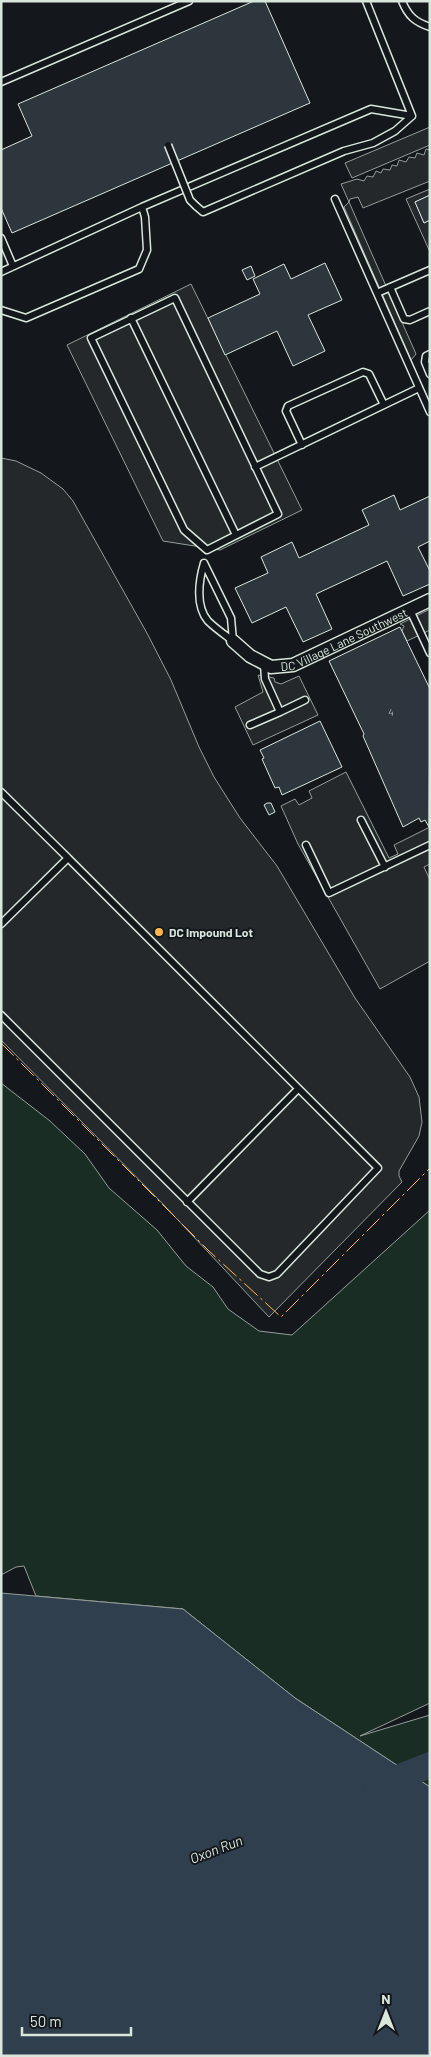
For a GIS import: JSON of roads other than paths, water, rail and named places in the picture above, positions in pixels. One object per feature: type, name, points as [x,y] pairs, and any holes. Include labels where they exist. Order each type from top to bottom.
[{"type":"street","name":"DC Village Lane Southwest","points":[[233,641],[250,656],[271,667],[293,665],[430,600]]},
{"type":"lane","points":[[1,82],[189,1]]},
{"type":"lane","points":[[366,1],[412,116]]},
{"type":"lane","points":[[402,1],[407,12],[416,22],[430,26]]},
{"type":"lane","points":[[1,272],[142,207],[371,109],[412,116]]},
{"type":"lane","points":[[168,145],[190,200],[203,212],[344,151],[372,143],[396,131],[412,116]]},
{"type":"lane","points":[[335,199],[419,388],[427,399],[430,412]]},
{"type":"lane","points":[[2,309],[26,318],[139,269],[147,250],[145,217],[142,207]]},
{"type":"lane","points":[[1,238],[13,266]]},
{"type":"lane","points":[[376,293],[430,270]]},
{"type":"lane","points":[[390,287],[404,319],[410,320],[430,311]]},
{"type":"lane","points":[[207,550],[184,530],[91,338],[175,298],[278,514],[207,550],[200,578],[199,597],[207,620],[233,641]]},
{"type":"lane","points":[[131,318],[236,535]]},
{"type":"lane","points":[[430,354],[426,356],[425,362],[430,374]]},
{"type":"lane","points":[[302,444],[286,411],[288,406],[363,372],[369,374],[384,405]]},
{"type":"lane","points":[[255,467],[419,388]]},
{"type":"lane","points":[[204,563],[231,618],[233,641]]},
{"type":"lane","points":[[410,610],[430,653]]},
{"type":"lane","points":[[264,663],[265,679],[280,712]]},
{"type":"lane","points":[[250,725],[305,700]]},
{"type":"lane","points":[[1,792],[378,1168],[277,1274],[269,1277],[260,1274],[1,1015]]},
{"type":"lane","points":[[361,820],[385,867]]},
{"type":"lane","points":[[306,845],[329,893],[430,845]]},
{"type":"lane","points":[[1,924],[68,858]]},
{"type":"lane","points":[[187,1202],[298,1089]]},
{"type":"water","points":[[1,1593],[183,1609],[295,1698],[430,1787],[430,2056],[1,2056]]},
{"type":"waterway","name":"Oxon Run","points":[[377,1786],[430,1765]]},
{"type":"place","name":"DC Impound Lot","points":[[159,932]]}]
